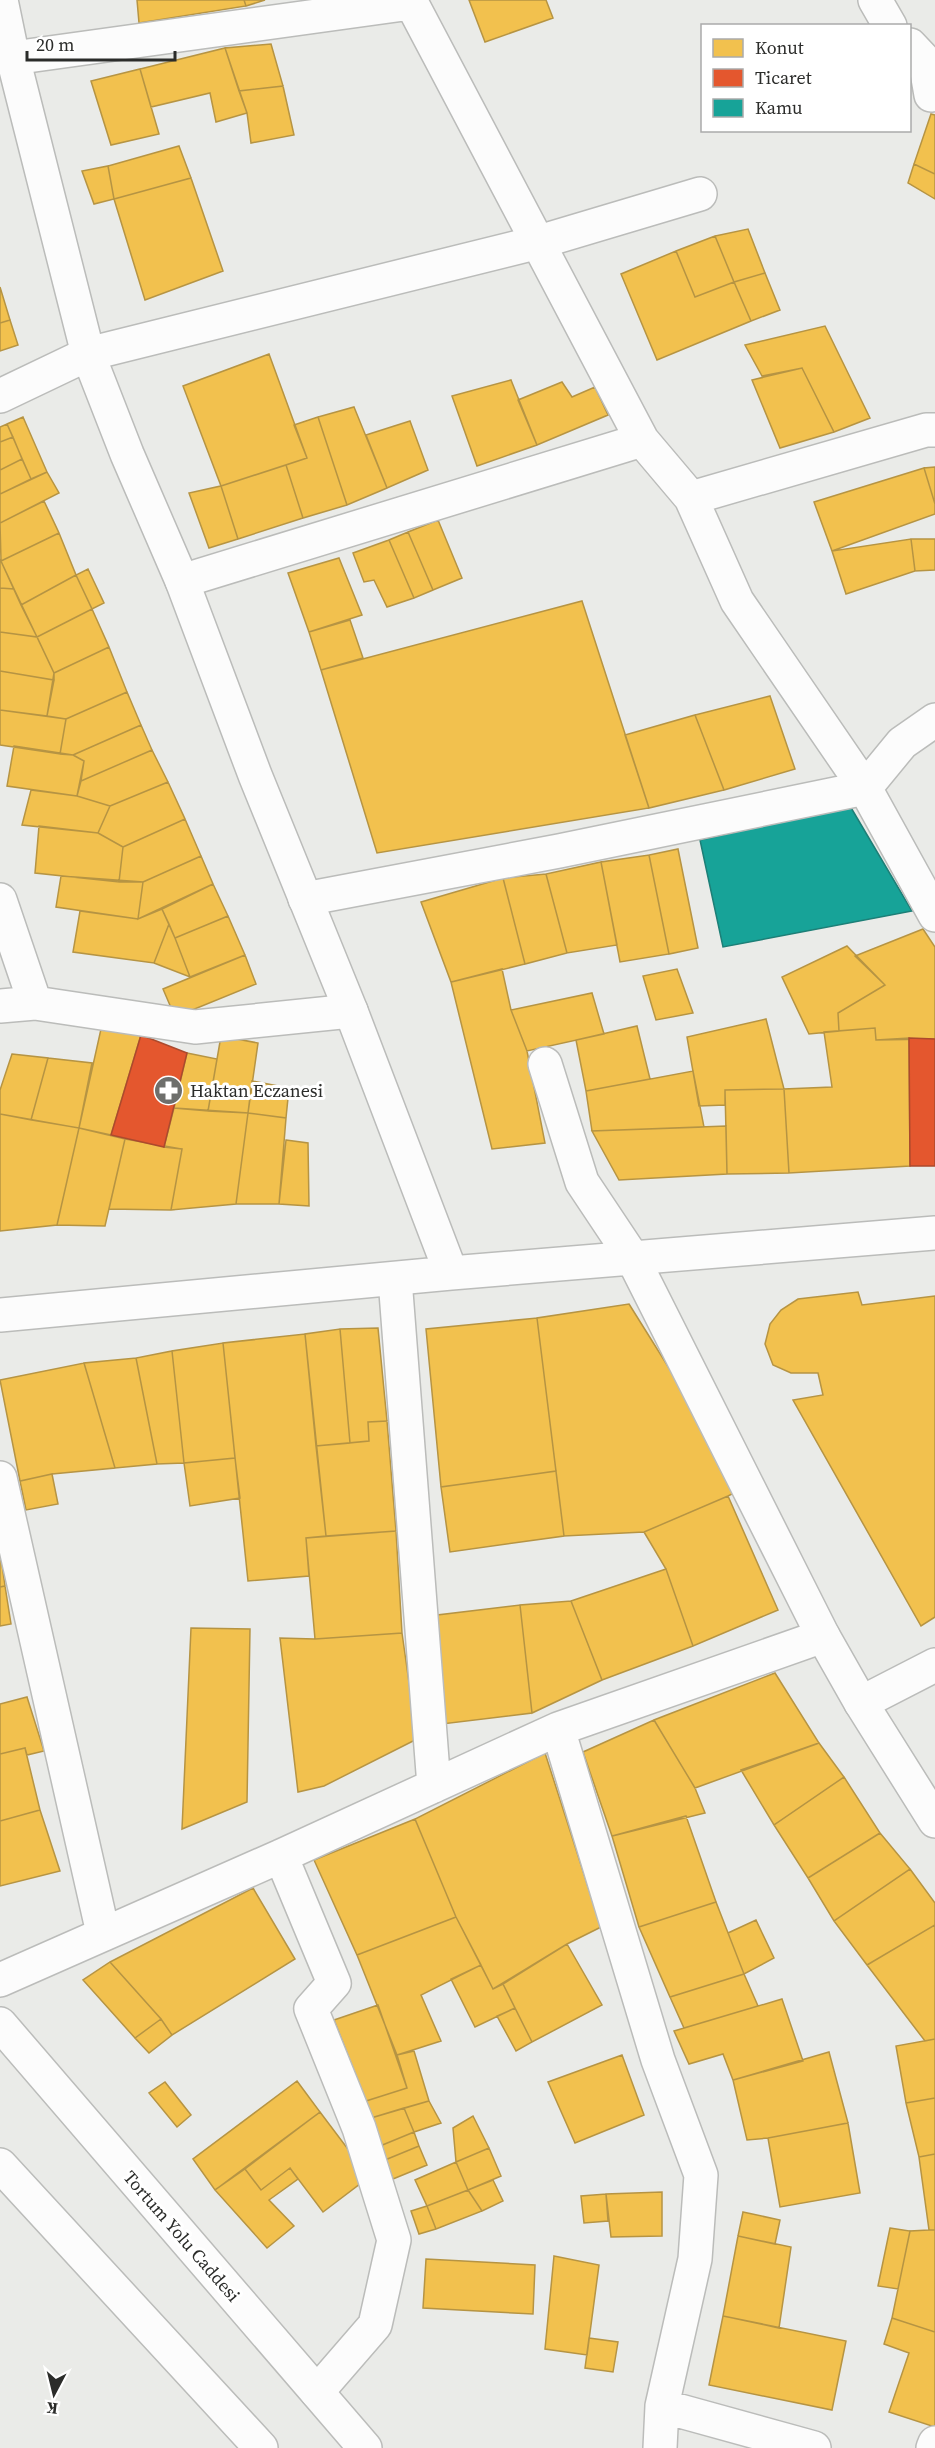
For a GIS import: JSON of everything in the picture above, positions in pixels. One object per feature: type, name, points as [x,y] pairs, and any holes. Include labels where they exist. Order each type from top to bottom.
[{"type":"main road","points":[[2,0],[13,58],[88,354],[127,454],[182,581],[451,1273]]},
{"type":"main road","points":[[875,0],[889,24]]},
{"type":"main road","points":[[13,58],[411,1],[642,440],[691,498],[737,601],[865,788],[935,915]]},
{"type":"main road","points":[[911,47],[925,61],[931,95]]},
{"type":"main road","points":[[0,396],[88,354],[538,242],[700,194]]},
{"type":"main road","points":[[691,498],[926,430],[935,430]]},
{"type":"main road","points":[[182,581],[642,440]]},
{"type":"main road","points":[[305,899],[559,851],[865,788],[902,743],[935,720]]},
{"type":"main road","points":[[0,900],[35,1003]]},
{"type":"main road","points":[[0,1006],[35,1003],[195,1027],[351,1011]]},
{"type":"main road","points":[[545,1064],[582,1182],[632,1257],[824,1636],[861,1703],[935,1821]]},
{"type":"main road","points":[[0,1315],[632,1257],[935,1233]]},
{"type":"main road","points":[[395,1279],[434,1786]]},
{"type":"main road","points":[[0,1478],[104,1933]]},
{"type":"main road","points":[[0,1980],[558,1730],[824,1636]]},
{"type":"main road","points":[[861,1703],[935,1665]]},
{"type":"main road","points":[[558,1730],[658,2060],[700,2175],[695,2259],[662,2406],[660,2448]]},
{"type":"main road","points":[[281,1856],[334,1983],[311,2009],[359,2128],[394,2240],[375,2325],[317,2392]]},
{"type":"main road","name":"Tortum Yolu Caddesi","points":[[0,2024],[365,2448]]},
{"type":"main road","points":[[0,2165],[261,2448]]},
{"type":"main road","points":[[662,2406],[814,2448]]},
{"type":"main road","points":[[933,2448],[935,2443]]},
{"type":"building: Konut","points":[[137,0],[244,0],[246,6],[139,23]]},
{"type":"building: Konut","points":[[244,0],[265,0],[246,6]]},
{"type":"building: Konut","points":[[469,0],[546,0],[553,18],[485,42]]},
{"type":"building: Konut","points":[[271,44],[283,86],[239,91],[225,48]]},
{"type":"building: Konut","points":[[225,48],[247,113],[216,122],[210,93],[151,107],[140,69]]},
{"type":"building: Konut","points":[[140,69],[159,134],[111,145],[91,81]]},
{"type":"building: Konut","points":[[283,86],[294,135],[251,143],[247,113],[239,91]]},
{"type":"building: Konut","points":[[931,114],[935,115],[935,174],[914,164]]},
{"type":"building: Konut","points":[[179,146],[191,178],[114,199],[108,166]]},
{"type":"building: Konut","points":[[914,164],[935,174],[935,199],[908,183]]},
{"type":"building: Konut","points":[[108,166],[114,199],[94,204],[82,171]]},
{"type":"building: Konut","points":[[191,178],[223,271],[145,300],[114,199]]},
{"type":"building: Konut","points":[[748,229],[765,273],[734,282],[715,236]]},
{"type":"building: Konut","points":[[715,236],[734,282],[695,297],[676,251]]},
{"type":"building: Konut","points":[[676,251],[695,297],[734,282],[751,321],[657,360],[621,274]]},
{"type":"building: Konut","points":[[765,273],[780,310],[751,321],[734,282]]},
{"type":"building: Konut","points":[[0,287],[10,320],[0,323]]},
{"type":"building: Konut","points":[[10,320],[18,345],[0,351],[0,323]]},
{"type":"building: Konut","points":[[825,326],[870,418],[834,432],[802,368],[762,376],[745,345]]},
{"type":"building: Konut","points":[[269,354],[307,458],[221,486],[183,386]]},
{"type":"building: Konut","points":[[802,368],[834,432],[780,448],[752,380]]},
{"type":"building: Konut","points":[[511,380],[537,445],[477,466],[452,396]]},
{"type":"building: Konut","points":[[562,382],[572,397],[595,387],[608,415],[537,445],[518,400]]},
{"type":"building: Konut","points":[[354,407],[387,488],[347,505],[318,417]]},
{"type":"building: Konut","points":[[23,417],[47,472],[31,479],[7,424]]},
{"type":"building: Konut","points":[[318,417],[347,505],[303,518],[286,465],[307,458],[294,425]]},
{"type":"building: Konut","points":[[410,421],[428,470],[387,488],[366,435]]},
{"type":"building: Konut","points":[[7,424],[13,437],[0,442],[0,427]]},
{"type":"building: Konut","points":[[13,437],[22,459],[0,470],[0,442]]},
{"type":"building: Konut","points":[[22,459],[31,479],[0,494],[0,470]]},
{"type":"building: Konut","points":[[286,465],[303,518],[238,539],[221,486]]},
{"type":"building: Konut","points":[[935,467],[935,504],[924,468]]},
{"type":"building: Konut","points":[[924,468],[935,504],[935,514],[832,551],[814,502]]},
{"type":"building: Konut","points":[[47,472],[59,493],[0,523],[0,494]]},
{"type":"building: Konut","points":[[221,486],[238,539],[209,548],[189,493]]},
{"type":"building: Konut","points":[[44,501],[59,533],[1,561],[0,523]]},
{"type":"building: Konut","points":[[438,520],[462,578],[433,590],[408,532]]},
{"type":"building: Konut","points":[[408,532],[433,590],[414,598],[389,540]]},
{"type":"building: Konut","points":[[59,533],[76,575],[21,605],[1,561]]},
{"type":"building: Konut","points":[[911,539],[935,539],[935,570],[915,571]]},
{"type":"building: Konut","points":[[911,539],[915,571],[846,594],[832,551]]},
{"type":"building: Konut","points":[[389,540],[414,598],[387,607],[374,580],[364,582],[353,553]]},
{"type":"building: Konut","points":[[339,558],[362,615],[309,632],[288,573]]},
{"type":"building: Konut","points":[[0,559],[14,589],[0,588]]},
{"type":"building: Konut","points":[[88,569],[104,603],[92,609],[76,575]]},
{"type":"building: Konut","points":[[76,575],[92,609],[37,637],[21,605]]},
{"type":"building: Konut","points":[[0,588],[14,589],[37,637],[0,632]]},
{"type":"building: Konut","points":[[582,601],[649,808],[377,853],[321,670]]},
{"type":"building: Konut","points":[[92,609],[109,647],[54,673],[37,637]]},
{"type":"building: Konut","points":[[350,620],[363,658],[321,670],[309,632]]},
{"type":"building: Konut","points":[[0,632],[37,637],[54,673],[54,680],[0,671]]},
{"type":"building: Konut","points":[[109,647],[127,692],[66,719],[47,716],[54,673]]},
{"type":"building: Konut","points":[[0,671],[54,680],[47,716],[0,710]]},
{"type":"building: Konut","points":[[127,692],[141,725],[73,755],[60,754],[66,719]]},
{"type":"building: Konut","points":[[770,696],[795,769],[724,790],[695,715]]},
{"type":"building: Konut","points":[[0,710],[66,719],[60,754],[0,745]]},
{"type":"building: Konut","points":[[695,715],[724,790],[649,808],[625,735]]},
{"type":"building: Konut","points":[[141,725],[152,750],[81,781],[84,761],[73,755]]},
{"type":"building: Konut","points":[[14,746],[73,755],[84,761],[77,796],[7,786]]},
{"type":"building: Konut","points":[[152,750],[168,782],[110,806],[77,796],[81,781]]},
{"type":"building: Konut","points":[[168,782],[185,819],[123,847],[98,833],[110,806]]},
{"type":"building: Konut","points":[[31,790],[77,796],[110,806],[98,833],[22,825]]},
{"type":"building: Konut","points":[[185,819],[201,856],[143,882],[119,882],[123,847]]},
{"type":"building: Konut","points":[[39,826],[98,833],[123,847],[119,882],[35,873]]},
{"type":"building: Konut","points":[[678,849],[698,948],[669,954],[649,855]]},
{"type":"building: Konut","points":[[649,855],[669,954],[620,962],[601,862]]},
{"type":"building: Konut","points":[[201,856],[213,884],[138,919],[143,882]]},
{"type":"building: Konut","points":[[601,862],[617,945],[567,953],[546,874]]},
{"type":"building: Konut","points":[[546,874],[567,953],[525,964],[503,878]]},
{"type":"building: Konut","points":[[61,876],[143,882],[138,919],[56,907]]},
{"type":"building: Konut","points":[[503,878],[525,964],[451,982],[421,902]]},
{"type":"building: Konut","points":[[213,884],[228,916],[175,938],[162,909]]},
{"type":"building: Konut","points":[[162,909],[169,924],[154,963],[73,952],[80,911],[138,919]]},
{"type":"building: Konut","points":[[228,916],[245,955],[190,977],[175,938]]},
{"type":"building: Konut","points":[[169,924],[175,938],[190,977],[154,963]]},
{"type":"building: Konut","points":[[923,929],[935,947],[935,1039],[876,1040],[875,1028],[839,1031],[838,1013],[885,985],[855,956]]},
{"type":"building: Konut","points":[[847,946],[885,985],[838,1013],[839,1031],[809,1034],[782,977]]},
{"type":"building: Konut","points":[[245,955],[256,984],[175,1017],[163,989]]},
{"type":"building: Konut","points":[[502,969],[511,1010],[527,1051],[545,1143],[492,1149],[451,982]]},
{"type":"building: Konut","points":[[677,969],[693,1013],[656,1020],[643,976]]},
{"type":"building: Konut","points":[[592,993],[604,1034],[527,1051],[511,1010]]},
{"type":"building: Konut","points":[[766,1019],[784,1089],[725,1090],[725,1105],[699,1106],[687,1037]]},
{"type":"building: Konut","points":[[103,1020],[141,1035],[111,1135],[79,1128]]},
{"type":"building: Konut","points":[[637,1026],[650,1079],[586,1091],[576,1040]]},
{"type":"building: Konut","points":[[875,1028],[876,1040],[909,1038],[910,1166],[789,1173],[784,1089],[832,1087],[824,1032]]},
{"type":"building: Konut","points":[[221,1036],[258,1043],[248,1113],[208,1111]]},
{"type":"building: Konut","points":[[187,1053],[217,1059],[208,1111],[174,1108]]},
{"type":"building: Konut","points":[[12,1054],[48,1058],[31,1120],[0,1114],[0,1090]]},
{"type":"building: Konut","points":[[48,1058],[92,1063],[79,1128],[31,1120]]},
{"type":"building: Konut","points":[[693,1071],[704,1127],[592,1131],[586,1091]]},
{"type":"building: Konut","points":[[252,1081],[289,1088],[286,1118],[248,1113]]},
{"type":"building: Konut","points":[[784,1089],[789,1173],[727,1174],[725,1090]]},
{"type":"building: Konut","points":[[174,1108],[248,1113],[236,1204],[171,1210],[182,1149],[164,1147]]},
{"type":"building: Konut","points":[[248,1113],[286,1118],[279,1204],[236,1204]]},
{"type":"building: Konut","points":[[0,1114],[79,1128],[57,1225],[0,1231]]},
{"type":"building: Konut","points":[[726,1126],[727,1174],[619,1180],[592,1131]]},
{"type":"building: Konut","points":[[79,1128],[125,1139],[105,1226],[57,1225]]},
{"type":"building: Konut","points":[[125,1139],[182,1149],[171,1210],[109,1209]]},
{"type":"building: Konut","points":[[286,1140],[308,1143],[309,1206],[279,1204]]},
{"type":"building: Konut","points":[[858,1292],[862,1305],[935,1296],[935,1617],[921,1626],[793,1400],[823,1395],[818,1373],[791,1373],[773,1365],[765,1344],[770,1324],[781,1310],[798,1299]]},
{"type":"building: Konut","points":[[629,1304],[744,1488],[644,1532],[564,1536],[537,1318]]},
{"type":"building: Konut","points":[[537,1318],[556,1471],[441,1487],[426,1329]]},
{"type":"building: Konut","points":[[378,1328],[387,1421],[368,1422],[369,1441],[350,1443],[340,1329]]},
{"type":"building: Konut","points":[[340,1329],[350,1443],[316,1446],[305,1334]]},
{"type":"building: Konut","points":[[305,1334],[326,1536],[306,1538],[309,1576],[248,1581],[223,1343]]},
{"type":"building: Konut","points":[[223,1343],[235,1458],[184,1463],[172,1351]]},
{"type":"building: Konut","points":[[172,1351],[184,1463],[157,1464],[136,1358]]},
{"type":"building: Konut","points":[[136,1358],[157,1464],[115,1468],[84,1363]]},
{"type":"building: Konut","points":[[84,1363],[115,1468],[52,1474],[20,1481],[0,1380]]},
{"type":"building: Konut","points":[[387,1421],[396,1531],[326,1536],[316,1446],[369,1441],[368,1422]]},
{"type":"building: Konut","points":[[235,1458],[240,1498],[190,1506],[184,1463]]},
{"type":"building: Konut","points":[[556,1471],[564,1536],[450,1552],[441,1487]]},
{"type":"building: Konut","points":[[52,1474],[58,1504],[26,1510],[20,1481]]},
{"type":"building: Konut","points":[[728,1496],[778,1610],[693,1646],[666,1569],[644,1532]]},
{"type":"building: Konut","points":[[396,1531],[402,1633],[315,1639],[306,1538]]},
{"type":"building: Konut","points":[[0,1550],[5,1586],[0,1587]]},
{"type":"building: Konut","points":[[666,1569],[693,1646],[602,1680],[571,1601]]},
{"type":"building: Konut","points":[[5,1586],[11,1624],[0,1626],[0,1587]]},
{"type":"building: Konut","points":[[571,1601],[602,1680],[532,1713],[520,1605]]},
{"type":"building: Konut","points":[[520,1605],[532,1713],[442,1724],[429,1616]]},
{"type":"building: Konut","points":[[191,1628],[250,1629],[247,1802],[182,1829]]},
{"type":"building: Konut","points":[[402,1633],[417,1739],[324,1786],[298,1792],[280,1638],[315,1639]]},
{"type":"building: Konut","points":[[775,1673],[819,1743],[695,1788],[654,1720]]},
{"type":"building: Konut","points":[[27,1697],[44,1751],[27,1755],[25,1748],[0,1754],[0,1704]]},
{"type":"building: Konut","points":[[654,1720],[695,1788],[705,1813],[612,1836],[583,1752]]},
{"type":"building: Konut","points":[[819,1743],[844,1777],[774,1825],[741,1770]]},
{"type":"building: Konut","points":[[25,1748],[40,1810],[0,1821],[0,1754]]},
{"type":"building: Konut","points":[[545,1753],[601,1927],[567,1944],[493,1989],[456,1917],[415,1819]]},
{"type":"building: Konut","points":[[844,1777],[880,1833],[808,1878],[774,1825]]},
{"type":"building: Konut","points":[[40,1810],[60,1871],[0,1886],[0,1821]]},
{"type":"building: Konut","points":[[686,1816],[716,1902],[639,1927],[612,1836]]},
{"type":"building: Konut","points":[[415,1819],[456,1917],[357,1955],[314,1860]]},
{"type":"building: Konut","points":[[880,1833],[910,1869],[834,1921],[808,1878]]},
{"type":"building: Konut","points":[[910,1869],[935,1903],[935,1925],[867,1965],[834,1921]]},
{"type":"building: Konut","points":[[253,1888],[295,1959],[172,2035],[161,2019],[110,1962]]},
{"type":"building: Konut","points":[[716,1902],[744,1974],[670,1997],[639,1927]]},
{"type":"building: Konut","points":[[456,1917],[481,1965],[421,1995],[441,2041],[397,2055],[357,1955]]},
{"type":"building: Konut","points":[[756,1920],[774,1958],[744,1974],[728,1933]]},
{"type":"building: Konut","points":[[935,1925],[935,2039],[925,2041],[867,1965]]},
{"type":"building: Konut","points":[[567,1944],[602,2005],[532,2042],[503,1984]]},
{"type":"building: Konut","points":[[110,1962],[161,2019],[135,2038],[83,1980]]},
{"type":"building: Konut","points":[[481,1965],[493,1989],[503,1984],[515,2008],[475,2027],[451,1979]]},
{"type":"building: Konut","points":[[744,1974],[758,2006],[684,2028],[670,1997]]},
{"type":"building: Konut","points":[[782,1999],[803,2061],[733,2080],[723,2054],[689,2064],[674,2031]]},
{"type":"building: Konut","points":[[378,2005],[407,2088],[366,2101],[334,2020]]},
{"type":"building: Konut","points":[[515,2008],[532,2042],[516,2051],[497,2016]]},
{"type":"building: Konut","points":[[161,2019],[172,2035],[149,2053],[135,2038]]},
{"type":"building: Konut","points":[[935,2039],[935,2098],[906,2103],[896,2046]]},
{"type":"building: Konut","points":[[414,2051],[429,2101],[371,2118],[366,2101],[407,2088],[397,2055]]},
{"type":"building: Konut","points":[[829,2052],[848,2123],[747,2140],[733,2080]]},
{"type":"building: Konut","points":[[622,2055],[644,2115],[575,2143],[548,2082]]},
{"type":"building: Konut","points":[[297,2081],[320,2112],[215,2190],[193,2159]]},
{"type":"building: Konut","points":[[165,2082],[191,2115],[177,2127],[149,2093]]},
{"type":"building: Konut","points":[[935,2098],[935,2154],[919,2157],[906,2103]]},
{"type":"building: Konut","points":[[429,2101],[441,2123],[414,2132],[404,2108]]},
{"type":"building: Konut","points":[[404,2108],[414,2132],[380,2146],[371,2118]]},
{"type":"building: Konut","points":[[320,2112],[369,2177],[323,2212],[290,2168],[261,2190],[245,2169]]},
{"type":"building: Konut","points":[[473,2116],[489,2148],[456,2162],[453,2128]]},
{"type":"building: Konut","points":[[848,2123],[860,2193],[780,2207],[768,2138]]},
{"type":"building: Konut","points":[[414,2132],[419,2146],[385,2160],[380,2146]]},
{"type":"building: Konut","points":[[419,2146],[427,2165],[393,2179],[385,2160]]},
{"type":"building: Konut","points":[[489,2148],[501,2176],[468,2190],[456,2162]]},
{"type":"building: Konut","points":[[935,2154],[935,2230],[929,2230],[919,2157]]},
{"type":"building: Konut","points":[[456,2162],[468,2190],[427,2206],[415,2180]]},
{"type":"building: Konut","points":[[290,2168],[298,2179],[269,2200],[294,2226],[267,2248],[215,2190],[245,2169],[261,2190]]},
{"type":"building: Konut","points":[[493,2180],[503,2201],[482,2211],[468,2190]]},
{"type":"building: Konut","points":[[468,2190],[482,2211],[436,2229],[427,2206]]},
{"type":"building: Konut","points":[[662,2192],[662,2236],[611,2237],[606,2194]]},
{"type":"building: Konut","points":[[606,2194],[608,2221],[584,2223],[581,2196]]},
{"type":"building: Konut","points":[[427,2206],[436,2229],[419,2234],[411,2211]]},
{"type":"building: Konut","points":[[743,2212],[780,2220],[775,2244],[738,2236]]},
{"type":"building: Konut","points":[[890,2228],[910,2231],[898,2289],[878,2286]]},
{"type":"building: Konut","points":[[935,2230],[935,2332],[892,2318],[910,2231]]},
{"type":"building: Konut","points":[[738,2236],[791,2247],[779,2328],[723,2316]]},
{"type":"building: Konut","points":[[554,2256],[599,2265],[587,2355],[545,2349]]},
{"type":"building: Konut","points":[[426,2259],[535,2265],[533,2314],[423,2308]]},
{"type":"building: Konut","points":[[723,2316],[846,2341],[832,2410],[709,2385]]},
{"type":"building: Konut","points":[[892,2318],[935,2332],[935,2427],[889,2412],[909,2353],[884,2344]]},
{"type":"building: Konut","points":[[589,2338],[618,2342],[613,2372],[585,2368]]},
{"type":"building: Ticaret","points":[[141,1035],[187,1053],[164,1147],[111,1135]]},
{"type":"building: Ticaret","points":[[909,1038],[935,1039],[935,1166],[910,1166]]},
{"type":"building: Kamu","points":[[850,806],[912,911],[723,947],[700,840]]},
{"type":"place","name":"Haktan Eczanesi","points":[[169,1090]]}]
